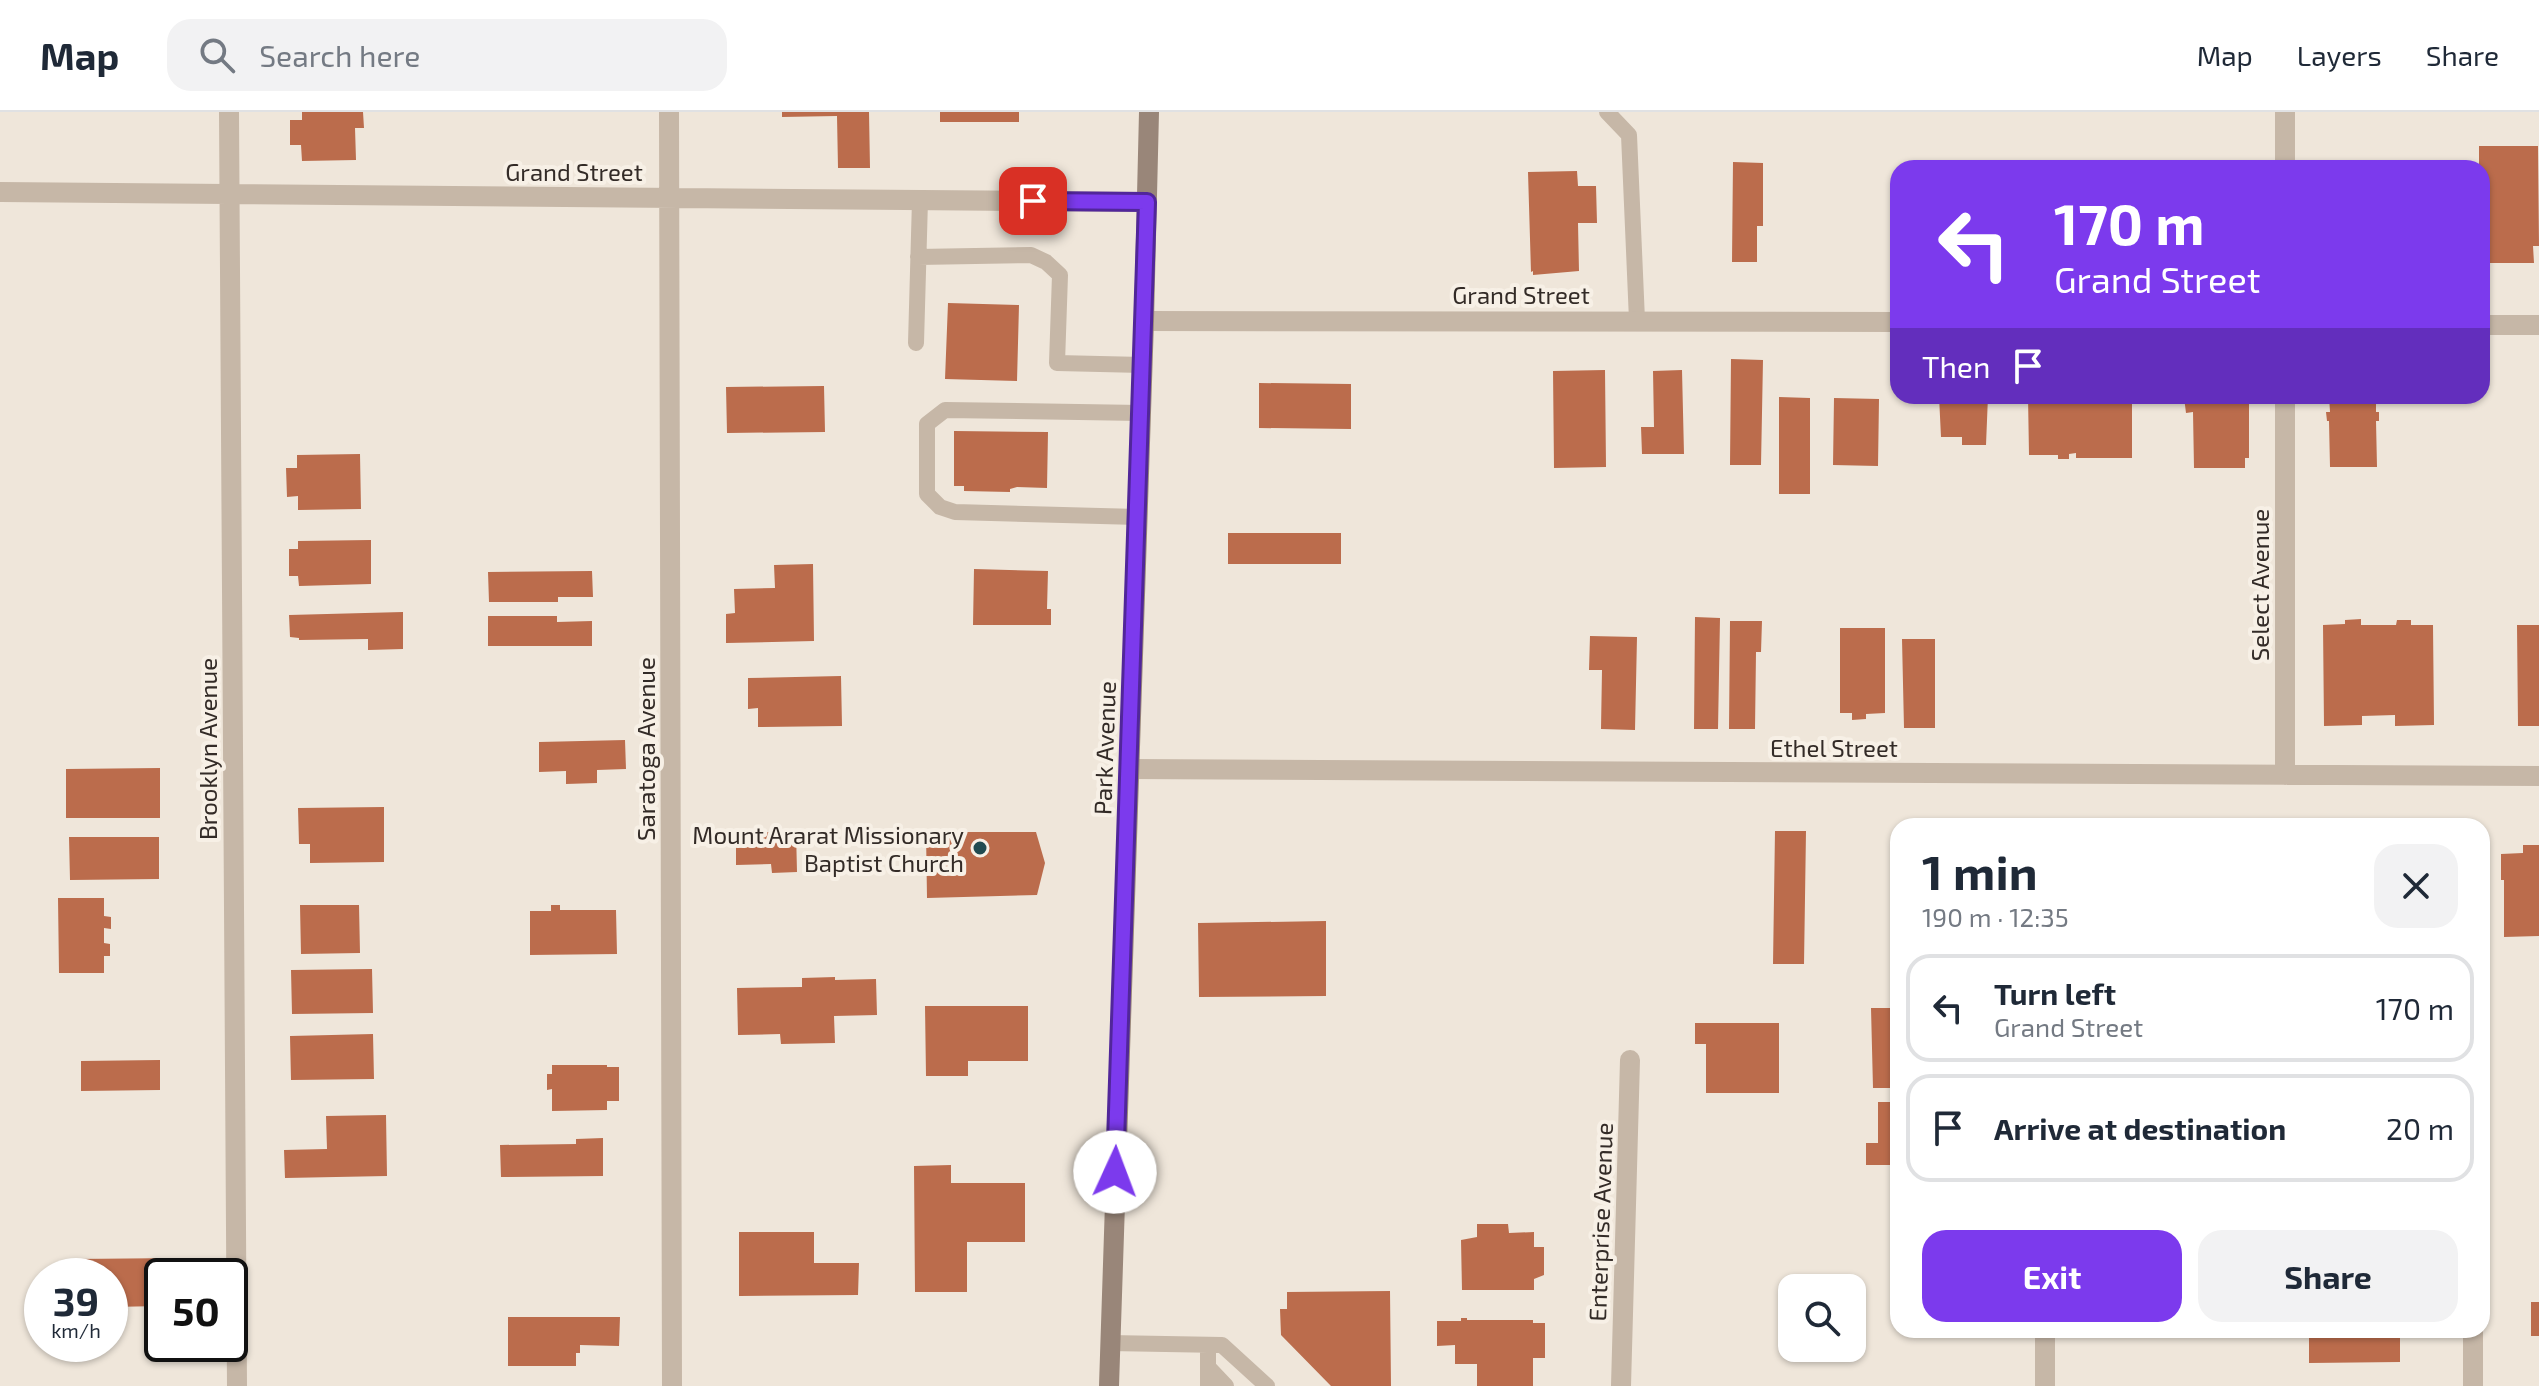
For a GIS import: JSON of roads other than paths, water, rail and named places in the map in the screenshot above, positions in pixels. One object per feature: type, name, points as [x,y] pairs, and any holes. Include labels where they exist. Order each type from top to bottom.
[{"type":"main road","name":"Park Avenue","points":[[1109,1386],[1149,112]]},
{"type":"street","name":"Brooklyn Avenue","points":[[229,112],[237,1386]]},
{"type":"street","name":"Saratoga Avenue","points":[[669,112],[672,1386]]},
{"type":"street","points":[[2285,112],[2285,160]]},
{"type":"street","name":"Grand Street","points":[[0,192],[1147,202]]},
{"type":"street","name":"Grand Street","points":[[1144,321],[1890,322]]},
{"type":"street","points":[[2490,325],[2539,325]]},
{"type":"street","name":"Select Avenue","points":[[2285,404],[2285,775]]},
{"type":"street","name":"Ethel Street","points":[[1130,769],[2539,776]]},
{"type":"street","name":"Enterprise Avenue","points":[[1621,1386],[1630,1060]]},
{"type":"street","points":[[2045,1338],[2045,1386]]},
{"type":"street","points":[[2473,1338],[2473,1386]]},
{"type":"lane","points":[[1607,112],[1629,135],[1637,320]]},
{"type":"lane","points":[[916,343],[920,200]]},
{"type":"lane","points":[[918,257],[1031,255],[1046,262],[1060,275],[1057,363],[1143,365]]},
{"type":"lane","points":[[1138,517],[955,512],[940,507],[927,494],[927,424],[945,410],[1141,413]]},
{"type":"lane","points":[[1109,1343],[1222,1345],[1267,1386]]},
{"type":"lane","points":[[1208,1345],[1208,1386]]},
{"type":"lane","points":[[1208,1367],[1226,1386]]},
{"type":"place","name":"Mount Ararat Missionary Baptist Church","points":[[980,848]]}]
